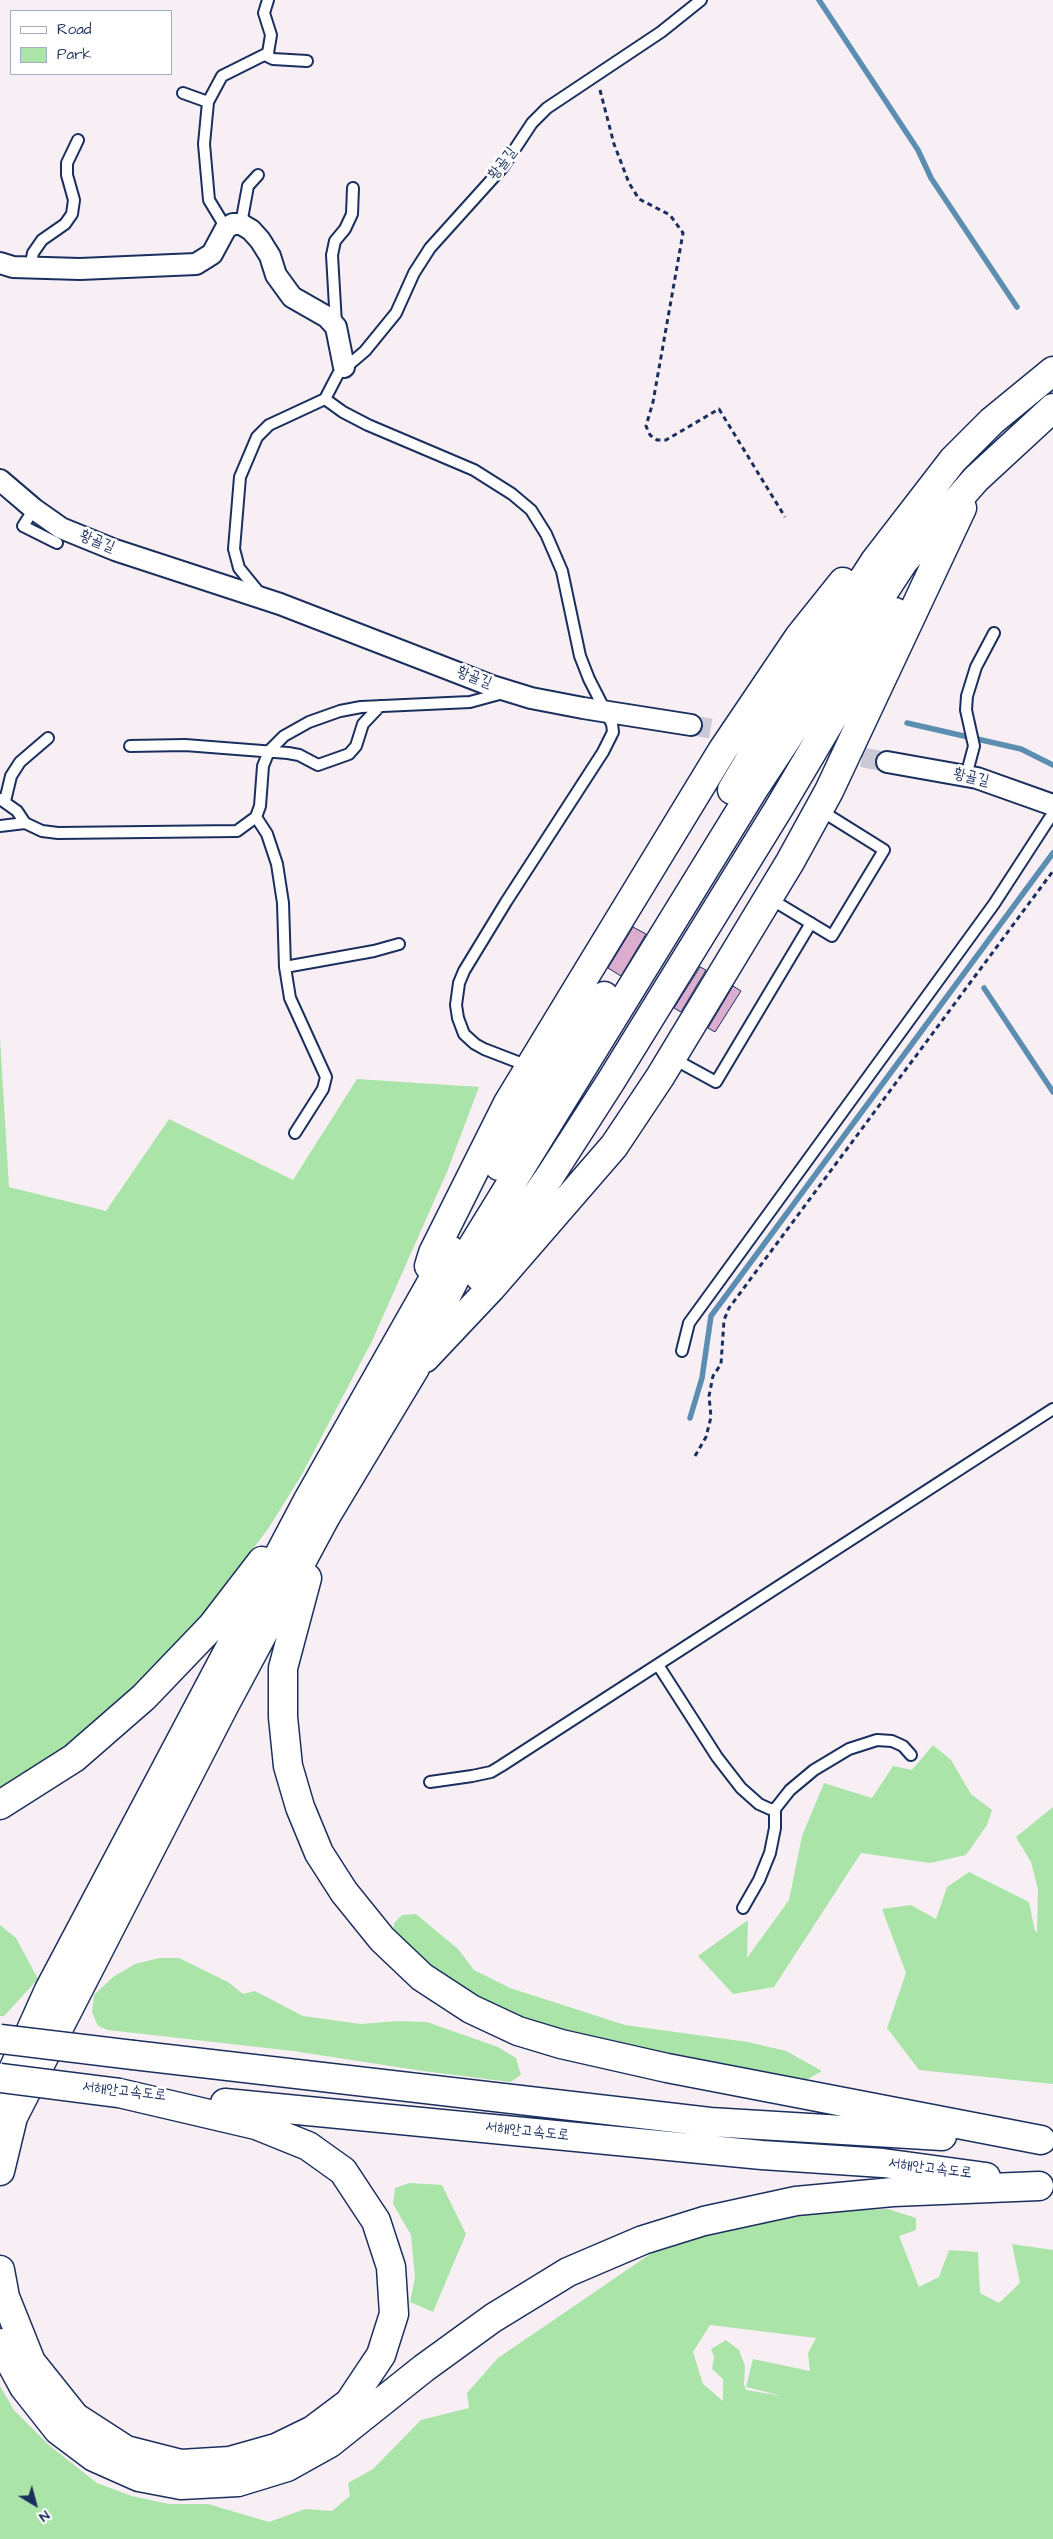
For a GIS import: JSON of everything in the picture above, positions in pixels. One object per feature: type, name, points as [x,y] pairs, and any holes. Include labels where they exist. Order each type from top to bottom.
[{"type":"highway","points":[[410,1320],[433,1252],[508,1104],[722,751],[799,637],[895,516],[992,421],[1053,371]]},
{"type":"highway","points":[[415,1368],[435,1318],[467,1255],[755,787],[904,562],[976,479],[1053,408]]},
{"type":"highway","points":[[0,2170],[13,2117],[224,1706],[316,1509],[410,1320],[463,1226],[555,1073],[700,844],[786,699],[875,561],[953,460]]},
{"type":"highway","points":[[0,2099],[49,1990],[316,1509],[415,1368],[491,1288],[614,1146],[672,1058],[769,898],[819,810],[859,731],[894,650],[976,479]]},
{"type":"highway","points":[[0,1805],[74,1758],[144,1697],[212,1626],[316,1509]]},
{"type":"highway","points":[[316,1509],[284,1668],[283,1717],[288,1766],[319,1853],[344,1892],[382,1939],[422,1977],[471,2009],[518,2031],[561,2044],[667,2068],[1047,2141]]},
{"type":"highway","name":"서해안고속도로","points":[[0,2039],[710,2122],[798,2129],[1047,2141]]},
{"type":"highway","name":"서해안고속도로","points":[[0,2078],[119,2093],[762,2155],[883,2163],[960,2172],[1046,2187]]},
{"type":"highway","points":[[0,2270],[5,2297],[31,2362],[76,2417],[126,2450],[181,2464],[230,2461],[276,2448],[313,2430],[349,2403],[381,2355],[394,2314],[391,2267],[376,2221],[343,2171],[308,2146],[256,2125],[119,2093]]},
{"type":"highway","points":[[0,2343],[24,2387],[58,2430],[94,2457],[139,2477],[181,2485],[238,2482],[287,2467],[330,2443],[424,2368],[493,2318],[568,2272],[643,2240],[704,2221],[796,2201],[893,2192],[1046,2187]]},
{"type":"street","points":[[0,263],[13,267],[80,270],[196,264],[212,254],[234,226],[251,230],[270,256],[276,275],[292,297],[327,318],[336,327],[344,367]]},
{"type":"street","name":"황골길","points":[[0,480],[34,509],[61,528],[115,550],[265,599],[509,691],[532,698],[606,712],[691,725]]},
{"type":"street","name":"황골길","points":[[887,762],[966,776],[1053,805]]},
{"type":"lane","points":[[258,174],[248,186],[234,226],[208,200],[204,144],[208,102],[222,76],[265,55],[271,45],[271,35],[264,13],[267,0]]},
{"type":"lane","name":"황골길","points":[[265,599],[239,568],[234,548],[240,477],[257,437],[269,425],[325,399],[338,374],[364,351],[383,331],[396,313],[414,273],[430,248],[503,167],[532,123],[547,108],[661,32],[702,0]]},
{"type":"lane","points":[[265,55],[273,59],[307,61]]},
{"type":"lane","points":[[183,93],[208,102]]},
{"type":"lane","points":[[30,268],[33,252],[42,240],[65,224],[72,214],[74,200],[67,175],[67,163],[78,140]]},
{"type":"lane","points":[[336,327],[332,255],[335,241],[345,229],[352,214],[353,188]]},
{"type":"lane","points":[[325,399],[342,412],[368,425],[474,470],[512,494],[531,510],[546,534],[562,571],[580,656],[589,679],[606,712],[613,732],[603,752],[506,902],[464,971],[459,983],[457,1011],[464,1034],[484,1049],[530,1066]]},
{"type":"lane","points":[[34,509],[23,526],[57,543]]},
{"type":"lane","points":[[966,776],[972,759],[972,739],[966,710],[967,696],[976,667],[994,633]]},
{"type":"lane","points":[[48,738],[20,762],[11,776],[3,800],[25,823],[42,831],[58,833],[217,833],[237,831],[256,817],[260,806],[263,766],[269,751],[284,736],[309,722],[340,711],[380,706],[470,702],[509,691]]},
{"type":"lane","points":[[130,746],[185,745],[269,751],[299,755],[318,765],[349,754],[356,746],[363,724],[380,706]]},
{"type":"lane","points":[[769,898],[832,936],[884,850],[819,810]]},
{"type":"lane","points":[[682,1351],[689,1323],[960,952],[1022,863],[1053,812]]},
{"type":"lane","points":[[256,817],[267,834],[277,864],[283,903],[285,967],[290,998],[326,1077],[323,1089],[295,1133]]},
{"type":"lane","points":[[0,826],[25,823]]},
{"type":"lane","points":[[672,1058],[716,1082],[811,923]]},
{"type":"lane","points":[[285,967],[374,951],[399,944]]},
{"type":"lane","points":[[430,1782],[491,1772],[1053,1410]]},
{"type":"lane","points":[[658,1665],[717,1757],[741,1788],[759,1804],[775,1809]]},
{"type":"lane","points":[[743,1908],[759,1880],[770,1853],[775,1828],[775,1809],[790,1790],[814,1770],[849,1750],[876,1740],[892,1742],[903,1746],[911,1755]]},
{"type":"path","points":[[595,75],[614,144],[629,183],[639,199],[670,215],[683,233],[656,383],[646,426],[650,435],[657,440],[666,440],[719,409],[785,517]]},
{"type":"path","points":[[696,1456],[706,1438],[711,1417],[709,1396],[713,1376],[721,1364],[724,1320],[729,1308],[1053,871]]},
{"type":"green space","points":[[0,1037],[9,1187],[106,1211],[169,1119],[293,1180],[357,1079],[479,1087],[447,1172],[372,1341],[301,1476],[268,1529],[194,1626],[145,1681],[47,1763],[0,1795]]},
{"type":"green space","points":[[933,1745],[951,1760],[971,1794],[992,1810],[987,1825],[966,1855],[930,1863],[861,1853],[774,1987],[733,1994],[698,1956],[748,1920],[747,1958],[789,1900],[802,1836],[824,1783],[872,1798],[893,1766],[912,1770]]},
{"type":"green space","points":[[1053,1807],[1053,2084],[919,2070],[887,2028],[906,1973],[882,1909],[911,1905],[936,1919],[947,1887],[969,1872],[1029,1902],[1035,1931],[1037,1932],[1038,1890],[1031,1862],[1016,1837]]},
{"type":"green space","points":[[416,1914],[458,1949],[474,1970],[510,1988],[625,2025],[748,2042],[786,2051],[822,2071],[806,2080],[719,2068],[632,2050],[503,2013],[438,1974],[393,1933],[394,1923],[402,1915]]},
{"type":"green space","points":[[0,1925],[16,1938],[38,1979],[4,2016],[0,2016]]},
{"type":"green space","points":[[159,1958],[179,1958],[228,1982],[243,1994],[255,1991],[303,2016],[361,2024],[398,2021],[427,2022],[498,2047],[516,2058],[521,2075],[510,2082],[293,2051],[108,2030],[98,2026],[92,2012],[94,1995],[113,1977],[135,1964]]},
{"type":"green space","points":[[409,2183],[442,2185],[466,2234],[433,2312],[410,2302],[415,2278],[411,2235],[393,2204],[395,2188]]},
{"type":"green space","points":[[888,2209],[916,2218],[916,2230],[899,2236],[919,2287],[939,2277],[949,2250],[978,2252],[980,2293],[999,2303],[1020,2283],[1012,2244],[1053,2250],[1053,2539],[0,2539],[0,2386],[14,2410],[50,2446],[97,2483],[132,2496],[169,2504],[208,2504],[269,2522],[305,2509],[332,2511],[350,2496],[348,2483],[373,2469],[421,2420],[469,2408],[467,2393],[498,2358],[659,2248],[760,2218],[821,2211]],"holes":[[[710,2325],[816,2338],[808,2353],[810,2371],[753,2359],[746,2387],[782,2396],[746,2390],[744,2384],[745,2366],[739,2350],[726,2340],[711,2349],[714,2357],[712,2369],[723,2379],[723,2401],[703,2384],[693,2352]]]},
{"type":"building","points":[[633,927],[646,934],[621,976],[608,968]]},
{"type":"building","points":[[700,967],[706,970],[681,1012],[674,1008]]},
{"type":"building","points":[[733,986],[741,991],[715,1032],[708,1028]]},
{"type":"waterway","points":[[819,0],[918,150],[931,178],[1017,307]]},
{"type":"waterway","points":[[907,723],[1021,749],[1053,765]]},
{"type":"waterway","points":[[690,1418],[702,1378],[711,1316],[1053,853]]},
{"type":"waterway","points":[[984,988],[1053,1092]]},
{"type":"tunnel","points":[[691,725],[745,735]]},
{"type":"tunnel","points":[[803,746],[887,762]]}]
